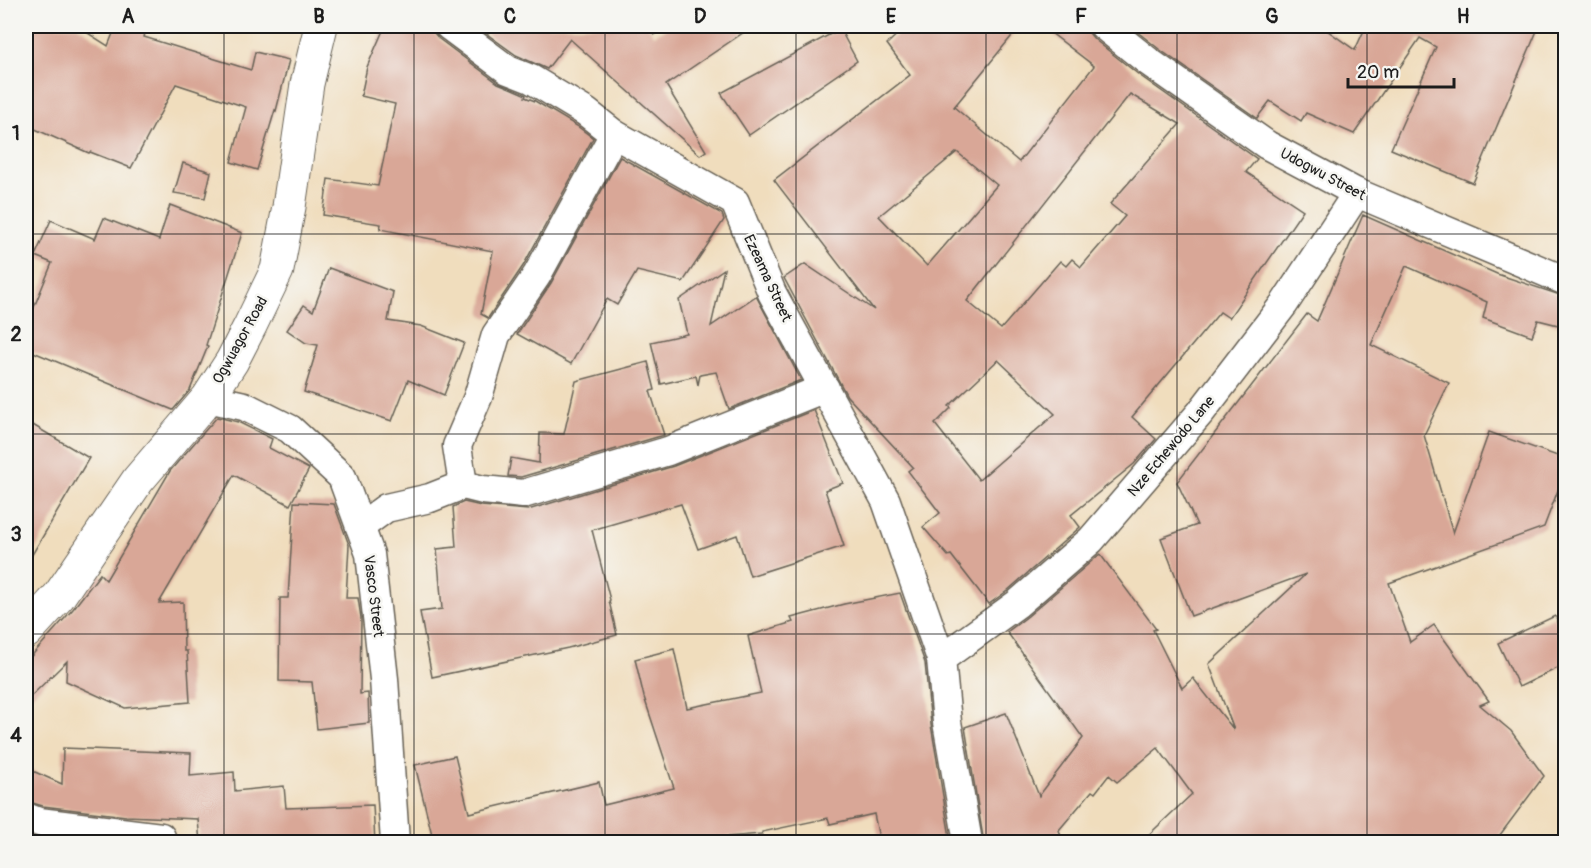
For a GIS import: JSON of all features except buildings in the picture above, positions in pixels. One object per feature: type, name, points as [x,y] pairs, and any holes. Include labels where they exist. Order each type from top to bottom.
[{"type":"street","name":"Ogwuagor Road","points":[[26,632],[59,596],[138,480],[208,398],[232,361],[277,270],[289,207],[307,84],[321,26]]},
{"type":"street","name":"Ezeama Street","points":[[449,26],[508,70],[531,79],[586,112],[614,134],[735,202],[772,293],[886,501],[941,659],[947,722],[968,843]]},
{"type":"street","name":"Udogwu Street","points":[[1104,26],[1149,62],[1268,145],[1357,193],[1566,281]]},
{"type":"street","points":[[463,485],[457,446],[478,397],[496,335],[537,275],[614,134]]},
{"type":"street","name":"Nze Echewodo Lane","points":[[941,659],[1017,604],[1091,540],[1201,412],[1270,322],[1357,193]]},
{"type":"street","points":[[360,528],[386,508],[430,498],[463,485],[483,490],[523,494],[668,451],[825,388]]},
{"type":"street","name":"Vasco Street","points":[[208,398],[244,406],[290,429],[342,477],[370,554],[384,679],[395,843]]},
{"type":"street","points":[[26,817],[39,822],[161,837]]}]
